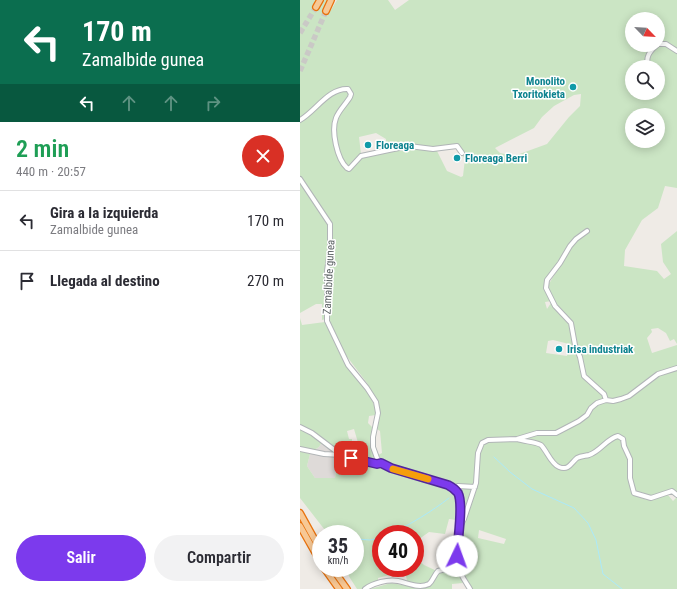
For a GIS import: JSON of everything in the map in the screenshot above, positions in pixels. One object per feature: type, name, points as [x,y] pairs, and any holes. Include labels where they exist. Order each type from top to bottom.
[{"type":"highway","points":[[316,7],[320,0]]},
{"type":"highway","points":[[326,11],[331,0]]},
{"type":"highway","points":[[300,514],[312,535]]},
{"type":"highway","points":[[300,526],[312,547]]},
{"type":"highway","points":[[330,577],[339,589]]},
{"type":"highway","points":[[339,577],[348,589]]},
{"type":"street","points":[[665,44],[677,51]]},
{"type":"street","points":[[300,120],[308,115],[334,92],[348,89],[351,94],[350,97],[336,116],[335,125],[335,143],[338,154],[347,168],[349,169],[361,156],[409,146],[433,149],[457,146],[462,154]]},
{"type":"street","name":"Zamalbide gunea","points":[[300,179],[330,224],[330,250],[327,271],[327,321],[348,365],[367,388],[376,402],[378,413],[373,443],[374,452],[381,463]]},
{"type":"street","points":[[587,231],[576,239],[570,246],[545,285],[555,306],[571,324],[575,345],[580,357],[584,376],[604,394],[606,400]]},
{"type":"street","points":[[458,530],[464,519],[478,478],[478,453],[482,443],[488,440],[517,439],[537,433],[556,433],[579,422],[597,403],[606,400],[612,401],[629,396],[658,374],[677,368]]},
{"type":"street","points":[[300,427],[312,433],[341,455]]},
{"type":"street","points":[[517,439],[521,441],[538,443],[555,464],[558,467],[563,468],[572,465],[578,457],[590,455],[611,438],[618,436],[623,439],[624,446],[630,459],[630,478],[634,493],[648,498],[672,492],[677,496]]},
{"type":"street","points":[[300,449],[324,454],[341,455],[377,464],[381,463],[391,468],[454,488],[458,493],[460,501],[457,554],[458,566],[470,589]]},
{"type":"street","points":[[454,488],[458,486],[475,487]]},
{"type":"street","points":[[365,589],[383,582],[394,581],[416,586],[426,585],[430,583],[438,571],[458,566]]},
{"type":"shaded area","points":[[322,442],[338,453],[335,478],[315,478],[307,466],[310,454],[319,447]]},
{"type":"green space","points":[[300,0],[315,0],[314,6],[319,7],[324,0],[328,0],[324,9],[327,12],[331,10],[337,0],[388,0],[395,10],[409,0],[677,0],[677,188],[665,186],[658,208],[642,220],[625,250],[624,266],[657,271],[664,279],[671,274],[663,262],[661,244],[677,231],[677,344],[674,339],[670,341],[666,333],[658,328],[651,329],[652,332],[647,338],[652,353],[677,345],[677,493],[672,490],[649,498],[634,491],[629,464],[628,475],[631,492],[634,495],[647,500],[668,495],[673,501],[677,497],[677,589],[471,589],[460,568],[466,565],[469,543],[459,537],[460,492],[455,493],[457,503],[456,520],[449,519],[445,534],[429,532],[424,536],[424,525],[372,525],[372,577],[382,577],[378,578],[378,584],[357,589],[350,577],[364,577],[364,525],[321,525],[300,498],[300,451],[310,454],[307,466],[315,478],[335,478],[338,457],[374,465],[433,483],[434,479],[386,465],[378,455],[382,453],[380,431],[377,429],[379,405],[367,383],[345,354],[330,322],[329,314],[322,320],[322,304],[316,304],[300,313],[300,121],[309,115],[305,112],[307,114],[300,119]],"holes":[[[581,94],[580,106],[547,144],[514,156],[500,153],[495,148],[534,128],[542,117],[554,106],[574,95]],[[376,133],[386,139],[386,149],[361,154],[359,137]],[[456,147],[465,159],[463,176],[461,177],[447,171],[437,151]],[[572,246],[547,287],[553,300],[547,309],[545,302],[551,301],[545,287],[545,282]],[[553,340],[569,344],[567,356],[546,353],[548,341]],[[479,530],[506,539],[504,544],[478,538]]]},
{"type":"green space","points":[[300,318],[302,325],[325,322],[341,356],[371,397],[376,415],[369,416],[368,423],[373,428],[371,448],[379,463],[358,458],[359,446],[354,429],[347,431],[349,439],[352,439],[350,455],[340,451],[300,425]]},
{"type":"green space","points":[[300,428],[322,442],[319,447],[313,451],[300,448]]},
{"type":"green space","points":[[424,565],[439,572],[457,568],[463,583],[452,584],[452,589],[370,589],[391,583],[408,586],[406,577],[424,577]]},
{"type":"waterway","points":[[494,457],[532,489],[574,508],[588,523],[596,540],[603,574],[622,589]]},
{"type":"waterway","points":[[408,525],[421,518],[449,498]]},
{"type":"waterway","points":[[364,540],[372,540]]},
{"type":"tunnel","points":[[300,33],[316,7]]},
{"type":"tunnel","points":[[300,71],[326,11]]},
{"type":"slow traffic","points":[[393,469],[428,479]]},
{"type":"place","name":"Monolito Txoritokieta","points":[[573,87]]},
{"type":"place","name":"Floreaga","points":[[368,145]]},
{"type":"place","name":"Floreaga Berri","points":[[457,158]]},
{"type":"place","name":"Irisa industriak","points":[[559,349]]},
{"type":"route","points":[[351,458],[377,464],[381,463],[391,468],[454,488],[458,493],[460,504],[457,556]]}]
